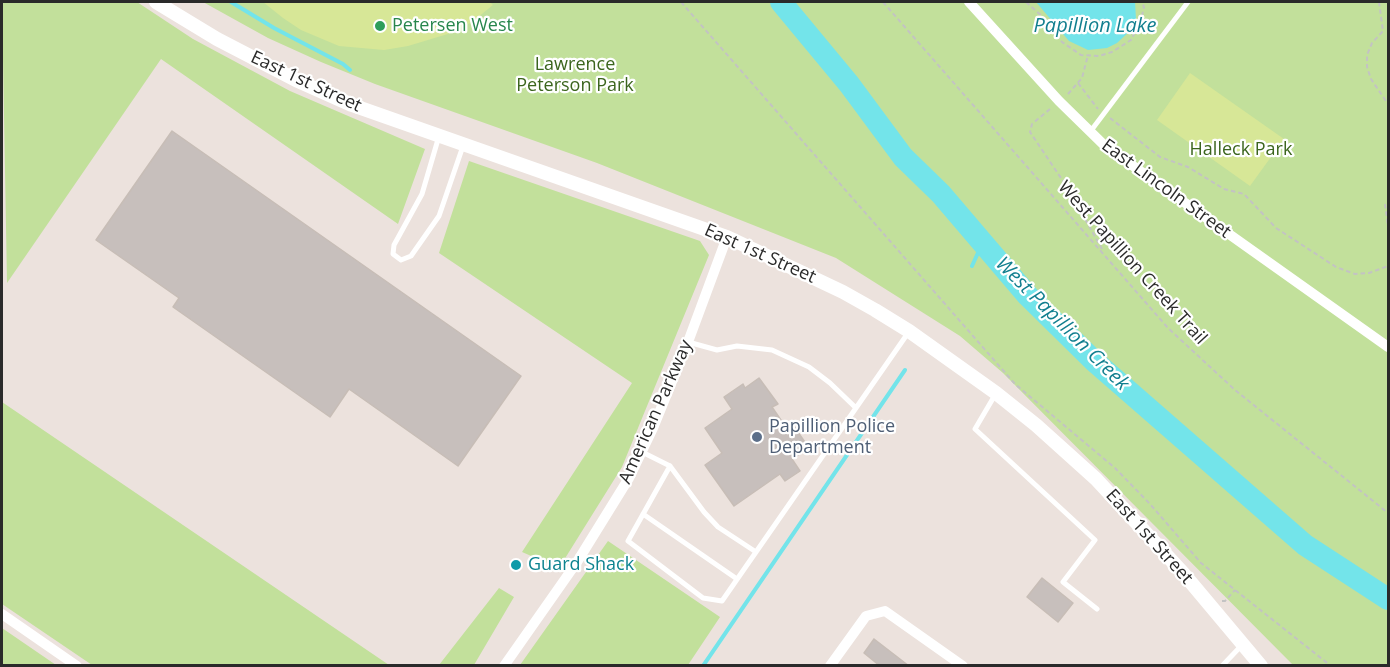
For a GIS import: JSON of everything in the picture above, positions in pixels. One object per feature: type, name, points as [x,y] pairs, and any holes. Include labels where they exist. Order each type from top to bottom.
[{"type":"main road","name":"East 1st Street","points":[[156,2],[217,39],[296,80],[352,105],[727,237],[843,292],[909,332],[996,393],[1036,425],[1111,495],[1184,573],[1261,666]]},
{"type":"street","name":"East Lincoln Street","points":[[969,2],[1059,102],[1124,161],[1389,347]]},
{"type":"street","name":"American Parkway","points":[[504,666],[577,562],[629,478],[688,342],[727,237]]},
{"type":"street","points":[[830,666],[866,616],[885,611],[963,666]]},
{"type":"street","points":[[2,614],[77,666]]},
{"type":"lane","points":[[1090,132],[1188,2]]},
{"type":"lane","points":[[439,135],[422,194],[394,245],[393,254],[402,260],[411,256],[439,216],[463,144]]},
{"type":"lane","points":[[670,466],[628,541],[703,598],[722,601],[909,332]]},
{"type":"lane","points":[[688,342],[717,350],[737,346],[772,350],[809,367],[856,408]]},
{"type":"lane","points":[[996,393],[975,429],[1095,540],[1063,582],[1097,609]]},
{"type":"lane","points":[[642,452],[670,466],[718,527],[756,552]]},
{"type":"lane","points":[[643,514],[737,579]]},
{"type":"lane","points":[[1222,666],[1243,644]]},
{"type":"path","points":[[681,2],[1015,384],[1115,468],[1202,563],[1331,666]]},
{"type":"path","name":"West Papillion Creek Trail","points":[[883,2],[1168,328],[1289,435],[1389,513]]},
{"type":"path","points":[[1026,2],[1043,17],[1062,42],[1081,55],[1099,56],[1112,52],[1131,40],[1141,20],[1144,8],[1142,2]]},
{"type":"path","points":[[1379,2],[1383,31]]},
{"type":"path","points":[[1389,25],[1372,43],[1367,55],[1367,67],[1371,79],[1389,104]]},
{"type":"path","points":[[1088,55],[1082,78],[1059,102],[1032,124],[1030,132],[1083,213],[1105,254]]},
{"type":"path","points":[[1078,83],[1098,109]]},
{"type":"path","points":[[1110,118],[1160,157],[1188,167],[1224,189],[1244,194],[1276,228],[1336,267],[1354,274],[1369,273],[1389,266]]},
{"type":"path","points":[[1385,204],[1389,226]]},
{"type":"green space","points":[[2,2],[137,2],[193,39],[290,91],[425,149],[398,224],[161,59],[7,283]]},
{"type":"green space","points":[[203,2],[1388,2],[1388,665],[1293,665],[1003,373],[960,336],[836,258],[597,163],[375,84],[268,38]]},
{"type":"green space","name":"Petersen West","points":[[263,2],[490,2],[493,5],[472,22],[451,33],[408,46],[384,50],[339,46],[301,30]]},
{"type":"green space","name":"Halleck Park","points":[[1190,73],[1284,139],[1250,186],[1157,120]]},
{"type":"green space","points":[[469,161],[700,241],[709,255],[622,467],[559,568],[522,552],[632,383],[439,253]]},
{"type":"green space","points":[[2,402],[389,665],[92,665],[2,604]]},
{"type":"green space","points":[[608,541],[720,617],[688,665],[520,665]]},
{"type":"green space","points":[[499,588],[514,597],[474,665],[439,665]]},
{"type":"green space","points":[[2,628],[56,665],[2,665]]},
{"type":"water","name":"Papillion Lake","points":[[1036,2],[1135,2],[1136,19],[1132,29],[1117,43],[1107,48],[1088,50],[1069,41]]},
{"type":"building","points":[[172,131],[521,376],[458,466],[349,389],[330,417],[173,307],[179,298],[96,240]]},
{"type":"building","points":[[759,378],[778,404],[772,407],[787,429],[793,425],[809,448],[792,459],[800,471],[785,481],[780,474],[734,506],[705,465],[722,453],[705,428],[732,409],[724,397],[743,384],[745,388]]},
{"type":"building","points":[[1042,578],[1073,603],[1058,622],[1027,597]]},
{"type":"building","points":[[874,639],[909,666],[880,666],[864,653]]},
{"type":"waterway","points":[[231,2],[350,70]]},
{"type":"waterway","name":"West Papillion Creek","points":[[781,2],[849,84],[903,157],[941,194],[1028,296],[1094,361],[1305,545],[1388,599]]},
{"type":"waterway","points":[[972,266],[982,244]]},
{"type":"waterway","points":[[703,666],[905,370]]},
{"type":"place","name":"Petersen West","points":[[380,26]]},
{"type":"place","name":"Papillion Police Department","points":[[757,437]]},
{"type":"place","name":"Guard Shack","points":[[516,565]]},
{"type":"park label","name":"Lawrence Peterson Park","points":[[575,76]]}]
